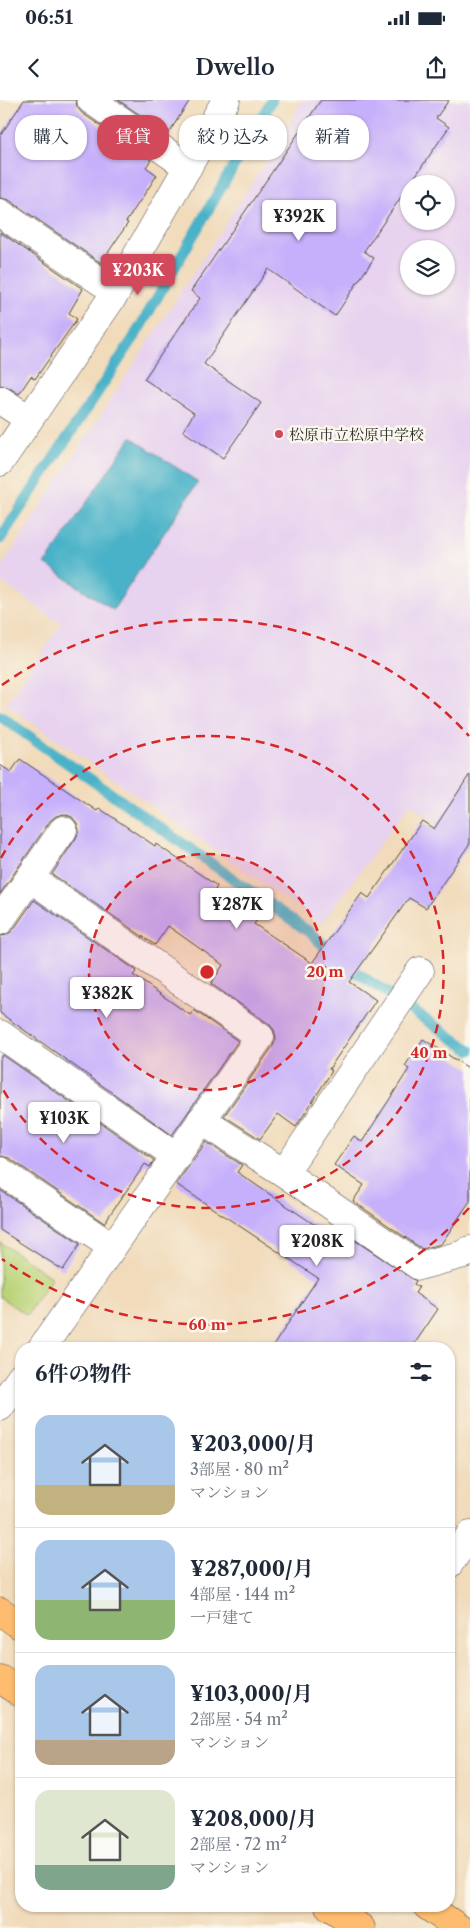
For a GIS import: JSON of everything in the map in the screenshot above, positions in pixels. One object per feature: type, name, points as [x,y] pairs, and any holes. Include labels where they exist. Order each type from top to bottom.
[{"type":"highway","points":[[0,1611],[15,1622]]},
{"type":"highway","points":[[0,1679],[15,1689]]},
{"type":"highway","points":[[337,1912],[360,1928]]},
{"type":"highway","points":[[436,1912],[459,1928]]},
{"type":"street","points":[[92,100],[188,167]]},
{"type":"street","points":[[0,462],[116,292],[226,100]]},
{"type":"street","points":[[0,213],[116,292]]},
{"type":"street","points":[[0,400],[28,419]]},
{"type":"street","points":[[0,921],[63,830]]},
{"type":"street","points":[[30,878],[260,1037],[46,1342]]},
{"type":"street","points":[[284,1173],[420,971]]},
{"type":"street","points":[[0,1034],[176,1156]]},
{"type":"street","points":[[201,1120],[284,1173],[419,1266],[468,1253],[470,1250]]},
{"type":"street","points":[[0,1171],[112,1247]]},
{"type":"street","points":[[0,1407],[15,1385]]},
{"type":"street","points":[[455,1556],[470,1535]]},
{"type":"shaded area","name":"松原市立松原中学校","points":[[302,100],[470,100],[470,846],[410,804],[321,924],[6,704],[61,624],[0,581],[0,569],[267,160],[287,160],[287,130]]},
{"type":"green space","points":[[0,1242],[52,1278],[27,1315],[0,1297]]},
{"type":"water","points":[[131,437],[198,482],[113,610],[45,564]]},
{"type":"building","points":[[24,100],[76,100],[77,107],[85,115],[15,115],[15,160],[87,160],[87,116],[97,123],[97,160],[151,160],[146,167],[157,175],[101,263],[9,200],[0,198],[0,136]]},
{"type":"building","points":[[118,100],[190,100],[169,132],[169,115],[140,115]]},
{"type":"building","points":[[321,100],[449,100],[436,118],[449,127],[416,175],[400,175],[400,198],[364,251],[374,258],[335,316],[268,269],[204,364],[261,403],[223,458],[183,431],[194,413],[144,379],[200,298],[191,291],[280,160],[287,160],[287,150],[297,135],[297,160],[369,160],[369,115],[311,115]]},
{"type":"building","points":[[0,232],[83,289],[69,313],[77,319],[35,379],[31,376],[19,394],[8,387],[0,385]]},
{"type":"building","points":[[20,759],[97,811],[99,808],[155,846],[156,844],[217,886],[215,890],[257,920],[254,924],[312,963],[362,893],[369,898],[422,821],[434,829],[470,774],[470,843],[426,908],[409,898],[349,982],[376,1000],[329,1069],[332,1071],[296,1127],[278,1114],[260,1139],[224,1116],[273,1046],[276,1038],[274,1030],[269,1024],[211,984],[223,965],[168,926],[155,945],[52,874],[79,831],[77,823],[72,817],[64,814],[56,816],[50,821],[0,894],[0,765],[11,772]]},
{"type":"building","points":[[34,900],[137,971],[133,975],[190,1015],[194,1010],[238,1041],[172,1135],[0,1013],[0,936],[7,935],[13,930]]},
{"type":"building","points":[[423,1039],[470,1069],[470,1201],[441,1244],[422,1249],[353,1201],[364,1185],[334,1165],[354,1136],[362,1142],[409,1069],[405,1066]]},
{"type":"building","points":[[3,1055],[154,1160],[150,1167],[145,1164],[104,1223],[9,1158],[0,1156],[0,1059]]},
{"type":"building","points":[[206,1142],[242,1165],[237,1172],[315,1225],[331,1233],[335,1227],[416,1281],[414,1284],[419,1287],[415,1293],[438,1309],[416,1342],[276,1342],[318,1278],[176,1184]]},
{"type":"building","points":[[0,1190],[80,1244],[63,1270],[0,1230]]},
{"type":"waterway","points":[[0,539],[133,339],[272,100]]},
{"type":"waterway","points":[[0,716],[312,934],[337,959],[470,1050]]},
{"type":"place","name":"松原市立松原中学校","points":[[279,434]]}]
